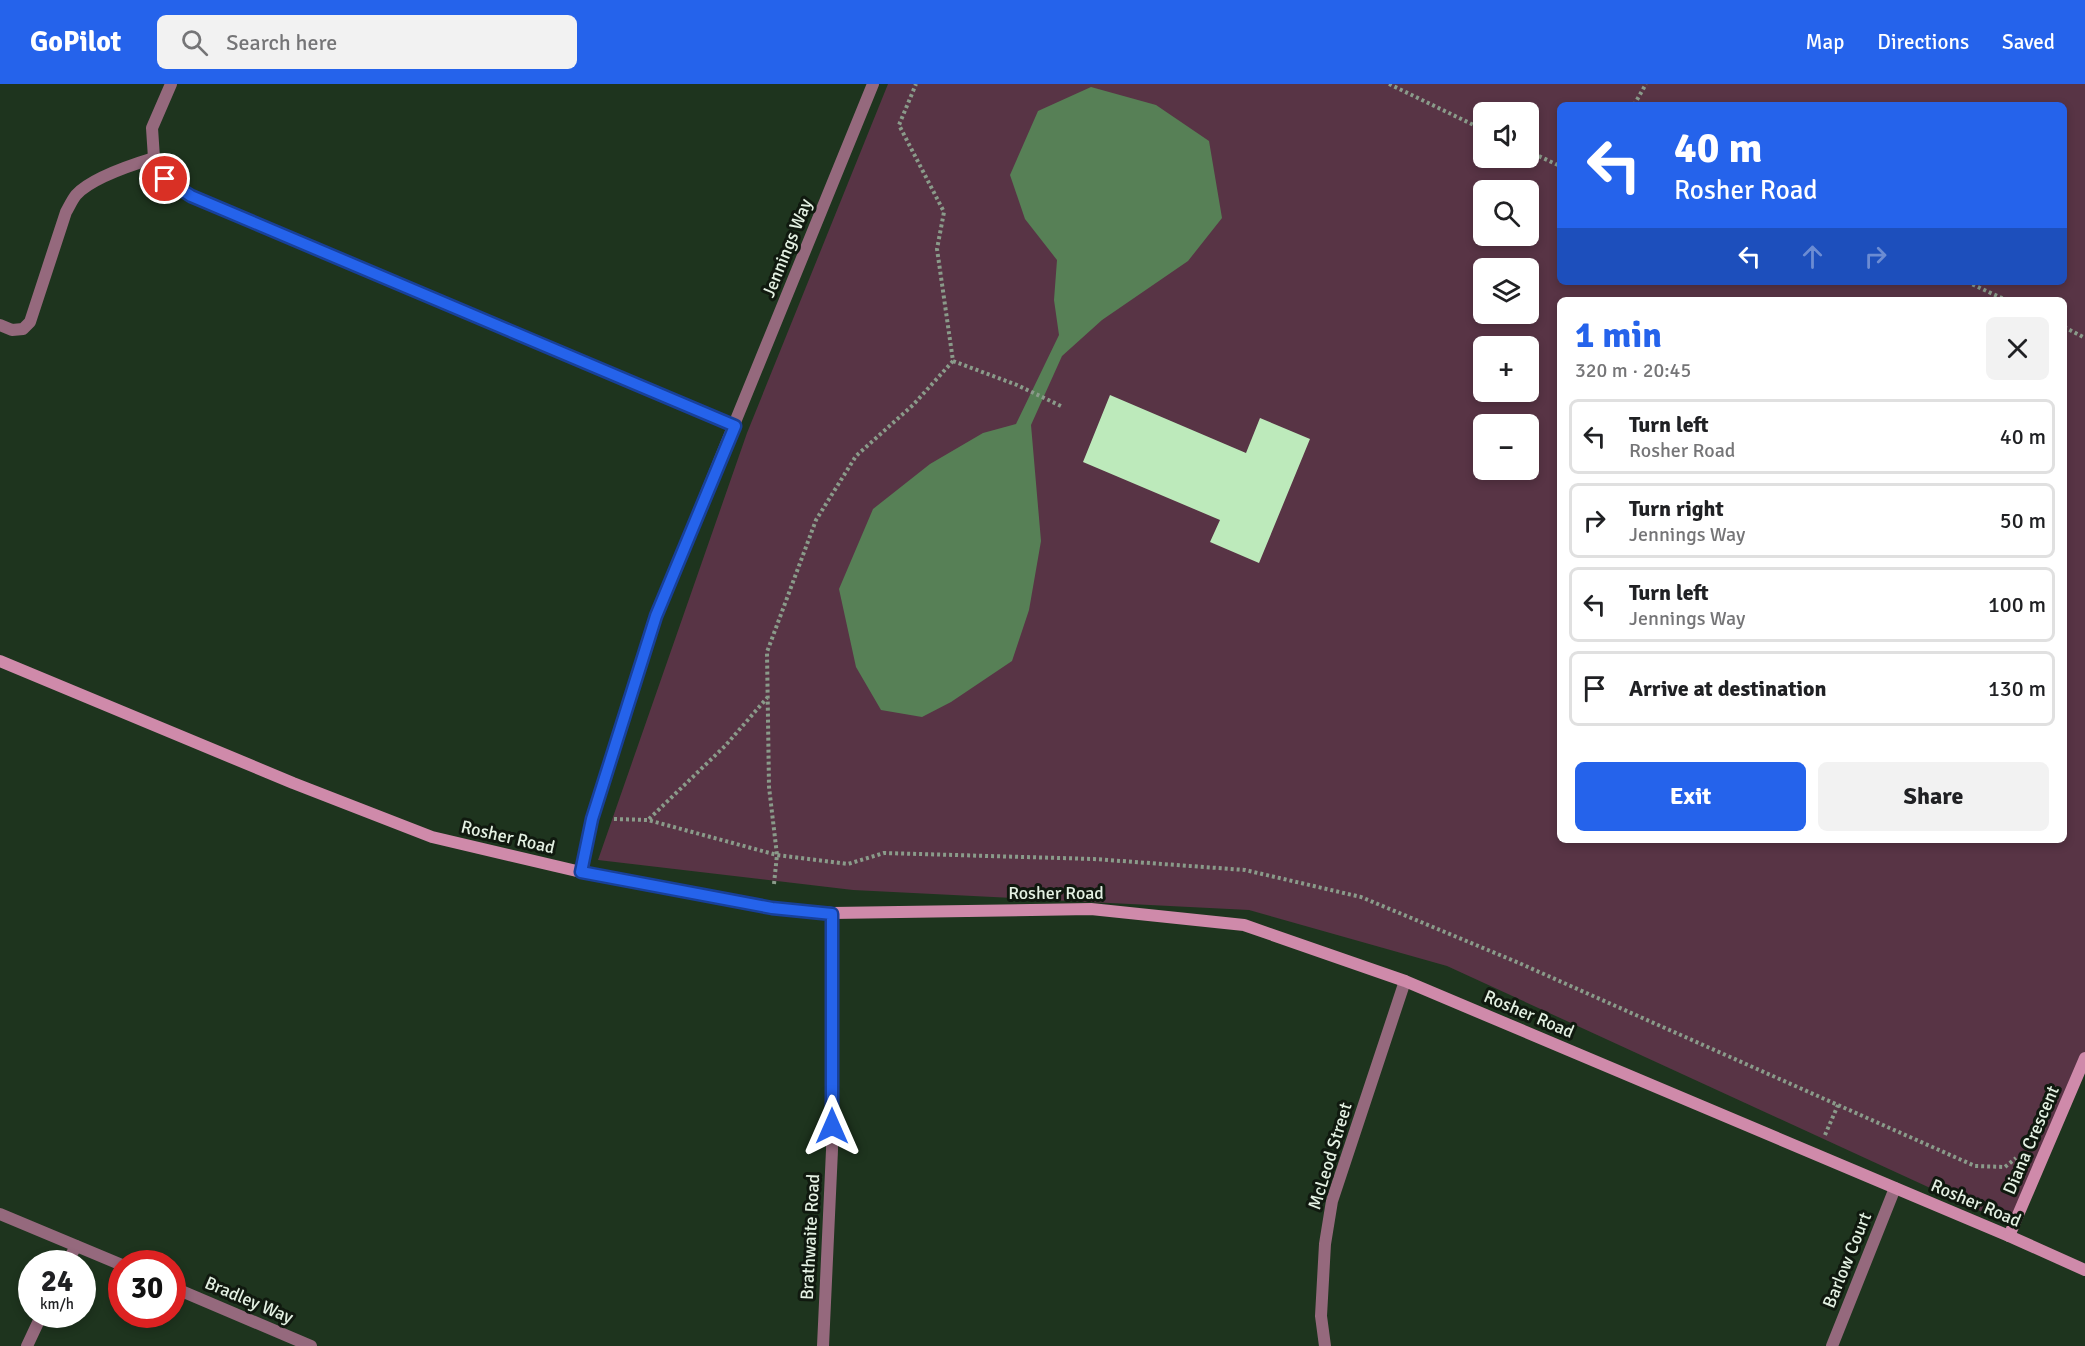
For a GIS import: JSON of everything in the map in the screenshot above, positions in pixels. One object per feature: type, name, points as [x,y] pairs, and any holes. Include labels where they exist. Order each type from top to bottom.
[{"type":"street","points":[[171,84],[152,128],[154,158],[165,179],[191,196],[735,426]]},
{"type":"street","name":"Jennings Way","points":[[581,872],[592,819],[656,616],[873,84]]},
{"type":"street","points":[[0,325],[12,330],[22,329],[30,322],[66,212],[75,196],[86,187],[127,167],[154,158]]},
{"type":"street","name":"Rosher Road","points":[[0,661],[293,783],[432,837],[581,872],[772,908],[832,914],[1091,909],[1244,925],[1405,981],[2085,1270]]},
{"type":"street","name":"Brathwaite Road","points":[[823,1346],[832,1150],[832,914]]},
{"type":"street","name":"McLeod Street","points":[[1325,1346],[1321,1316],[1325,1244],[1332,1201],[1405,981]]},
{"type":"street","name":"Diana Crescent","points":[[2009,1236],[2085,1058]]},
{"type":"street","name":"Barlow Court","points":[[1832,1346],[1895,1188]]},
{"type":"street","points":[[0,1214],[108,1259]]},
{"type":"street","points":[[74,1250],[76,1246]]},
{"type":"street","name":"Bradley Way","points":[[186,1293],[311,1346]]},
{"type":"street","points":[[27,1346],[35,1328]]},
{"type":"path","points":[[916,84],[899,125],[944,212],[937,249],[953,361]]},
{"type":"path","points":[[1389,84],[1473,125]]},
{"type":"path","points":[[1636,102],[1646,84]]},
{"type":"path","points":[[1539,156],[1557,165]]},
{"type":"path","points":[[1974,285],[2000,297]]},
{"type":"path","points":[[2067,329],[2085,338]]},
{"type":"path","points":[[953,361],[1017,385],[1063,407]]},
{"type":"path","points":[[772,908],[777,855],[769,787],[767,652],[816,520],[856,456],[913,405],[953,361]]},
{"type":"path","points":[[592,819],[648,820],[725,746],[768,697]]},
{"type":"path","points":[[1816,1154],[1838,1105]]},
{"type":"shaded area","points":[[888,84],[2085,84],[2085,1059],[2015,1227],[1447,966],[1249,910],[853,890],[598,860],[747,433]]},
{"type":"shaded area","points":[[1091,87],[1156,105],[1209,141],[1222,218],[1188,261],[1102,320],[1062,356],[1031,425],[1041,541],[1029,610],[1012,661],[951,702],[922,717],[881,710],[856,667],[839,589],[873,509],[930,464],[983,433],[1016,424],[1059,335],[1054,300],[1057,260],[1025,219],[1010,175],[1038,111]]},
{"type":"building","points":[[1110,395],[1246,453],[1260,418],[1310,439],[1259,563],[1210,542],[1220,520],[1083,462]]},
{"type":"route","points":[[165,179],[191,196],[735,426],[656,616],[592,819],[581,872],[772,908],[832,914],[832,1126]]}]
